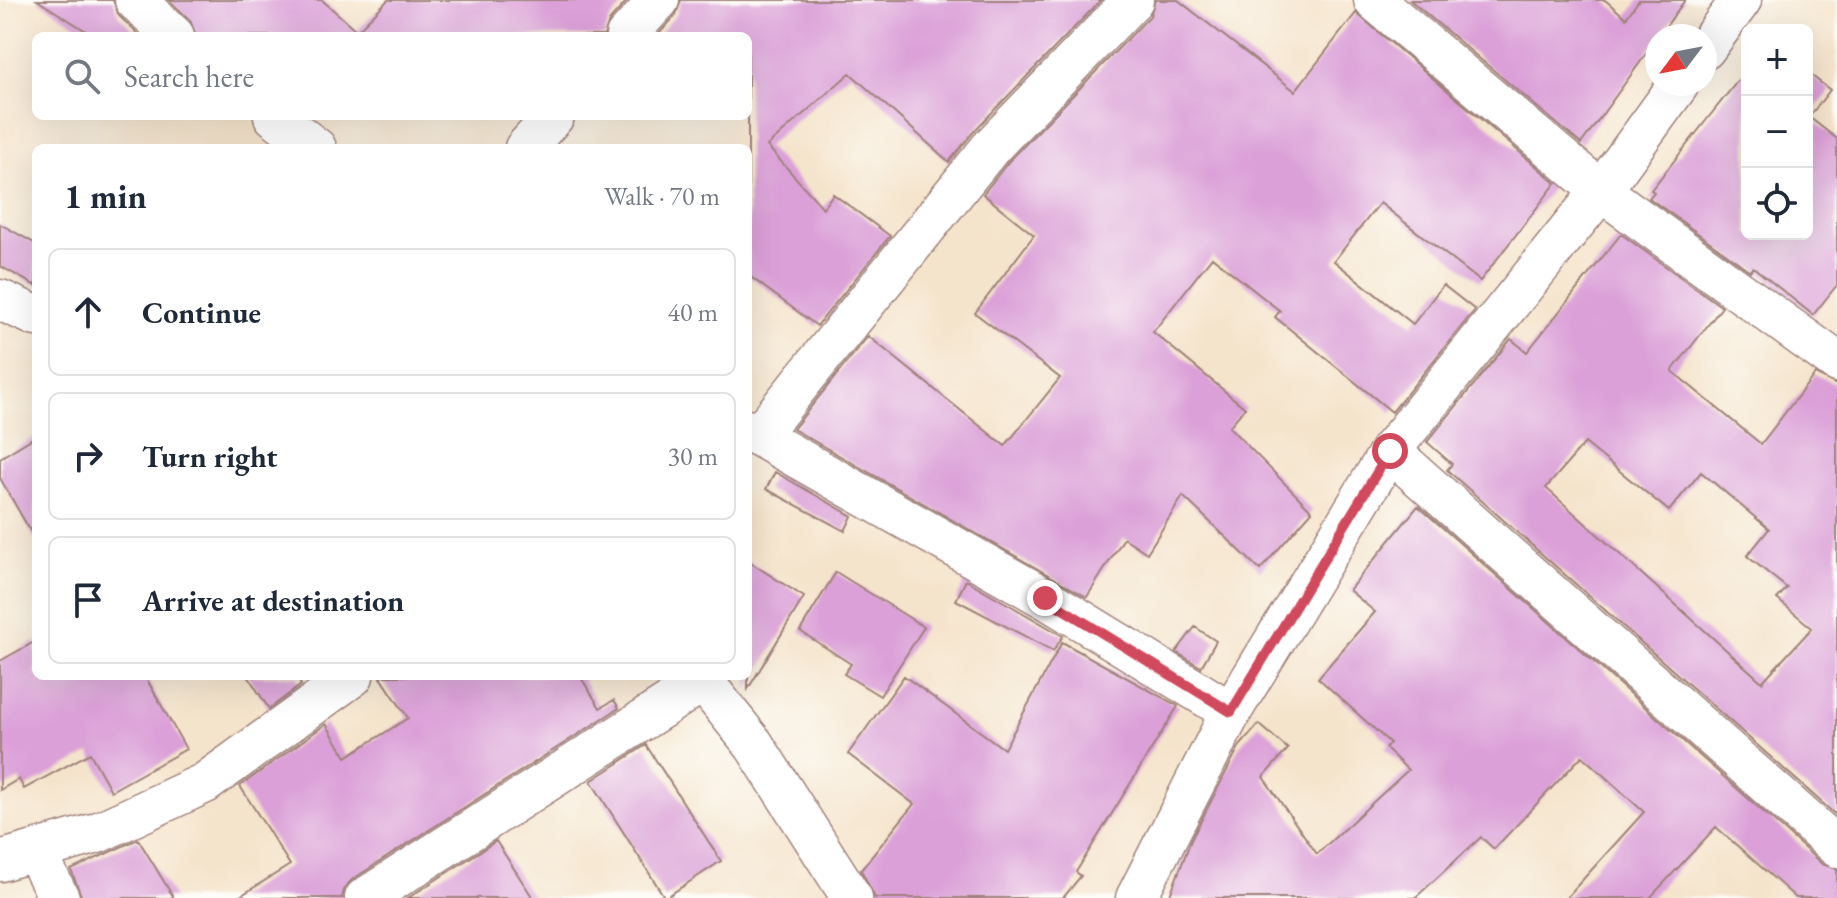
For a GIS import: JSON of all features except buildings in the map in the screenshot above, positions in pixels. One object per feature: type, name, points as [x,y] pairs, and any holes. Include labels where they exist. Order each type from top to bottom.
[{"type":"street","points":[[135,0],[170,32]]},
{"type":"street","points":[[630,32],[659,0]]},
{"type":"street","points":[[1133,0],[992,146],[753,433],[1045,598],[1231,712]]},
{"type":"street","points":[[1374,0],[1601,191],[1837,362]]},
{"type":"street","points":[[1717,33],[1741,0]]},
{"type":"street","points":[[1136,898],[1231,712],[1390,451],[1601,191],[1670,96]]},
{"type":"street","points":[[279,120],[311,144]]},
{"type":"street","points":[[529,144],[550,120]]},
{"type":"street","points":[[0,300],[32,314]]},
{"type":"street","points":[[1390,451],[1837,847]]},
{"type":"street","points":[[59,898],[18,856],[97,833],[205,783],[347,680]]},
{"type":"street","points":[[365,898],[698,680]]},
{"type":"street","points":[[703,680],[754,745],[852,898]]},
{"type":"route","points":[[1045,598],[1231,712],[1390,451]]}]
